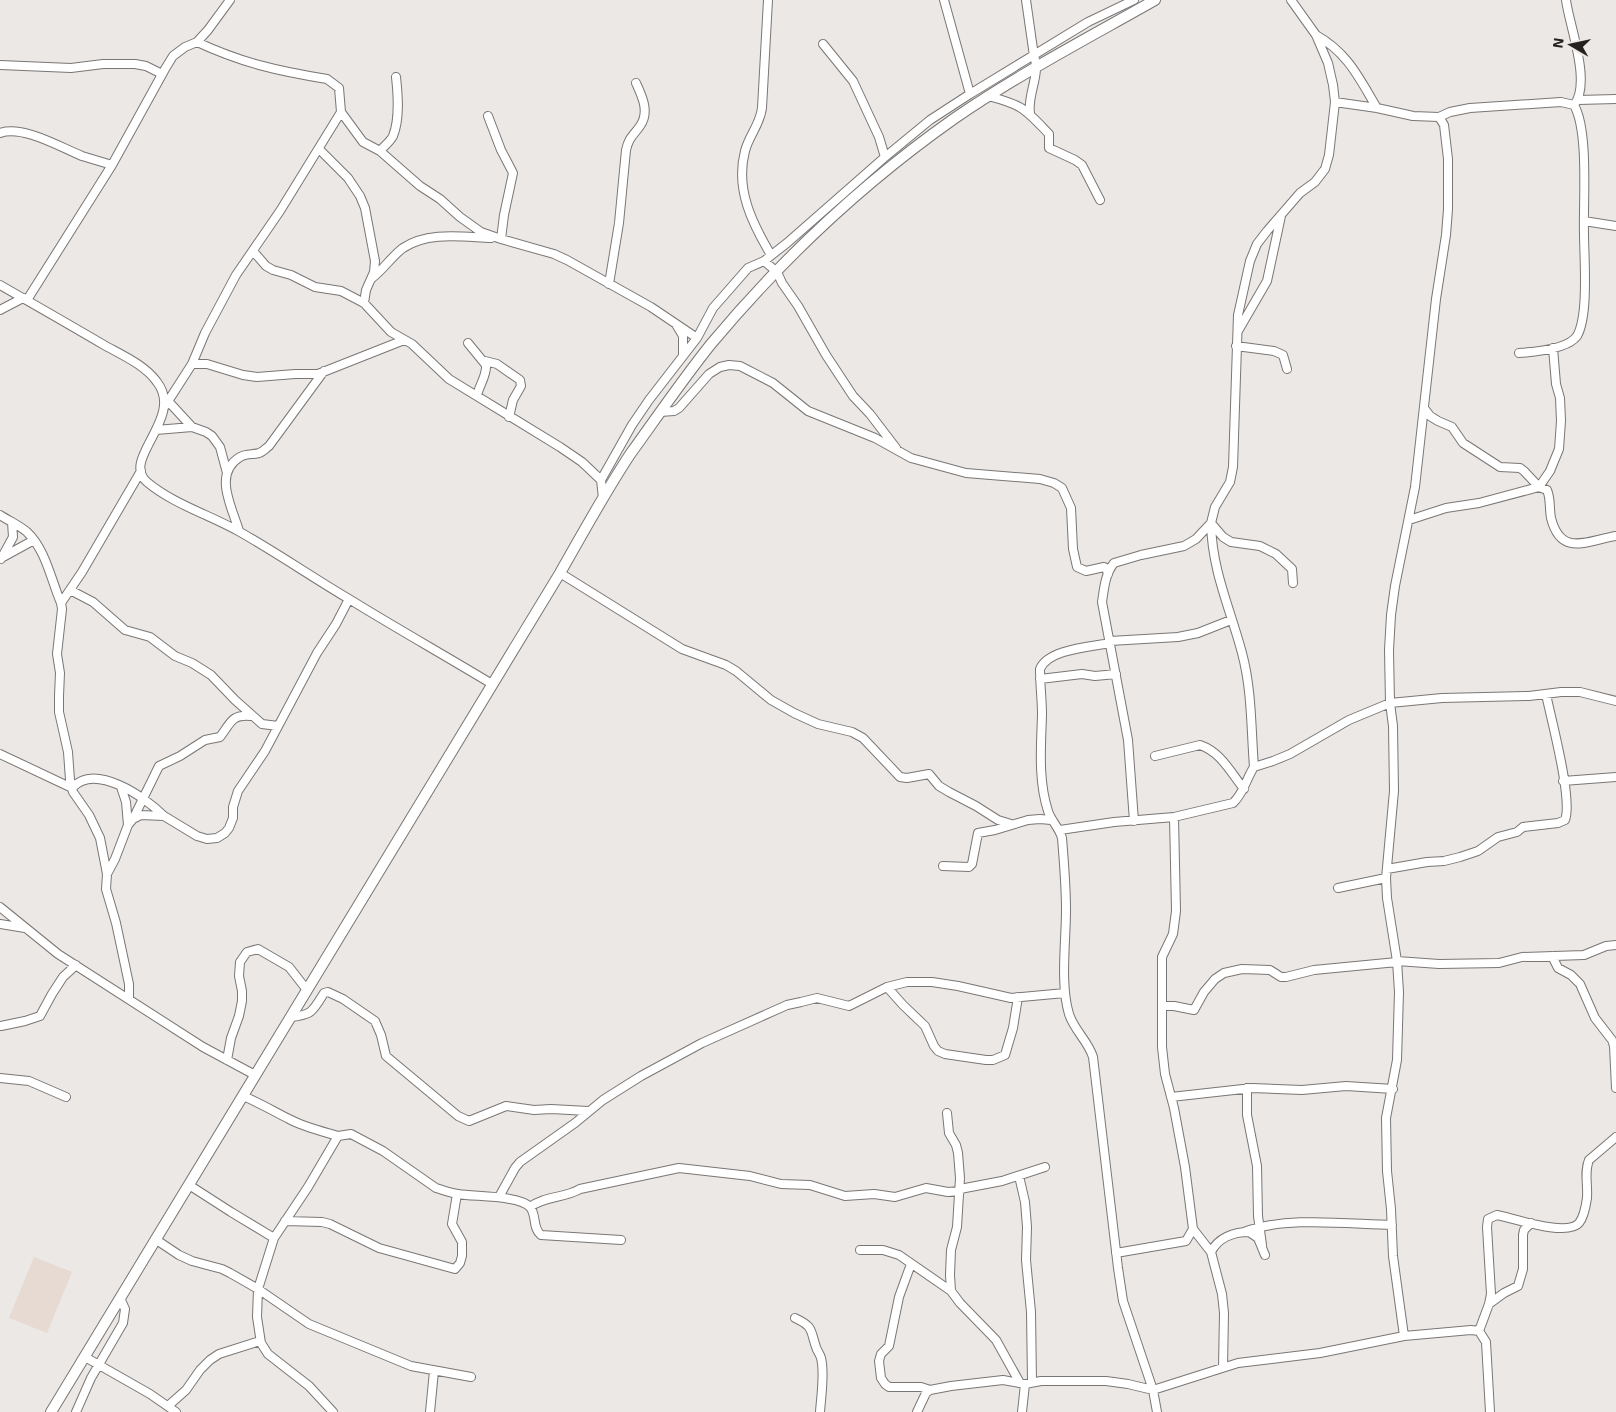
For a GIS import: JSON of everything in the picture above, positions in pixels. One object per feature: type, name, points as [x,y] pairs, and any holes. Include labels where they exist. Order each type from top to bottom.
[{"type":"main road","points":[[51,1412],[560,573],[603,498],[660,412],[711,345],[777,272],[823,225],[876,179],[1035,62],[1151,1]]},
{"type":"street","points":[[0,310],[25,299],[112,165],[173,56],[185,46],[197,42],[230,0]]},
{"type":"street","points":[[762,0],[766,14]]},
{"type":"street","points":[[768,0],[761,119],[749,139],[745,152],[743,185],[752,222],[771,255]]},
{"type":"street","points":[[944,0],[970,94]]},
{"type":"street","points":[[1026,0],[1035,62],[1029,99],[1030,113]]},
{"type":"street","points":[[603,498],[601,480],[632,425],[697,338],[713,308],[748,268],[764,261],[787,243],[930,120],[970,94],[1035,62],[1088,22],[1134,0]]},
{"type":"street","points":[[1060,830],[1114,822],[1174,817],[1233,803],[1244,789],[1247,778],[1254,767],[1249,686],[1242,654],[1218,573],[1211,523],[1215,507],[1230,482],[1233,467],[1236,335],[1238,315],[1253,252],[1257,244],[1300,193],[1325,170],[1329,154],[1335,102],[1328,63],[1316,35],[1291,0]]},
{"type":"street","points":[[1520,353],[1554,348],[1570,342],[1576,337],[1585,294],[1585,192],[1582,142],[1576,102],[1580,89],[1579,60],[1566,0]]},
{"type":"street","points":[[1316,35],[1330,43],[1344,56],[1377,108]]},
{"type":"street","points":[[197,42],[228,56],[269,69],[327,79],[339,88],[340,112],[227,291],[204,333],[192,364],[167,403],[156,430],[141,458],[141,471],[146,481],[169,496],[239,532],[492,684]]},
{"type":"street","points":[[823,44],[853,80],[879,138],[885,157]]},
{"type":"street","points":[[0,65],[70,68],[135,64],[146,66],[162,74]]},
{"type":"street","points":[[380,151],[392,137],[396,127],[398,88],[396,77]]},
{"type":"street","points":[[609,284],[619,223],[626,150],[629,139],[642,123],[645,110],[644,100],[636,83]]},
{"type":"street","points":[[988,96],[1013,102],[1030,113],[1049,134],[1049,148],[1082,165],[1100,200]]},
{"type":"street","points":[[1335,102],[1377,108],[1413,116],[1439,117],[1444,114],[1494,106],[1616,99]]},
{"type":"street","points":[[340,112],[365,144],[380,151],[420,186],[440,199],[481,232],[554,254],[651,307],[697,338]]},
{"type":"street","points":[[488,116],[501,150],[510,163],[513,173],[499,238]]},
{"type":"street","points":[[1404,1336],[1393,1256],[1392,1225],[1386,1171],[1386,1118],[1397,1060],[1398,1030],[1397,962],[1387,898],[1386,878],[1394,791],[1394,726],[1390,703],[1389,650],[1395,586],[1410,520],[1415,487],[1436,299],[1446,235],[1448,209],[1447,151],[1444,125],[1439,117]]},
{"type":"street","points":[[0,133],[14,130],[30,134],[112,165]]},
{"type":"street","points":[[318,149],[351,183],[360,196],[365,208],[375,261],[364,303]]},
{"type":"street","points":[[1236,335],[1267,281],[1282,215]]},
{"type":"street","points":[[1584,221],[1616,226]]},
{"type":"street","points":[[372,278],[398,252],[414,242],[437,237],[499,238]]},
{"type":"street","points":[[252,251],[272,270],[291,275],[315,287],[341,291],[364,303],[391,332],[412,344],[449,379],[582,462],[601,480]]},
{"type":"street","points":[[764,261],[777,272],[826,355],[853,396],[870,414],[897,450]]},
{"type":"street","points":[[0,285],[135,363],[157,382],[167,403],[192,427],[206,432],[217,441],[227,473],[227,497],[239,532]]},
{"type":"street","points":[[677,325],[682,336],[683,355]]},
{"type":"street","points":[[192,364],[208,364],[243,376],[318,374],[404,340]]},
{"type":"street","points":[[468,343],[485,361],[497,364],[520,380],[521,386],[513,400],[509,417]]},
{"type":"street","points":[[1236,346],[1274,351],[1283,355],[1287,368]]},
{"type":"street","points":[[1410,520],[1446,508],[1478,503],[1540,487],[1550,471],[1559,448],[1560,398],[1556,384],[1554,348]]},
{"type":"street","points":[[477,396],[478,388],[486,374],[485,361]]},
{"type":"street","points":[[660,412],[674,411],[679,408],[709,374],[720,367],[728,365],[740,366],[773,383],[812,413],[861,432],[911,458],[956,471],[1040,479],[1054,483],[1062,488],[1071,508],[1073,548],[1077,567],[1086,571],[1104,567],[1108,574]]},
{"type":"street","points":[[227,473],[238,459],[244,455],[258,454],[269,446],[324,372]]},
{"type":"street","points":[[1424,408],[1430,416],[1452,427],[1462,443],[1500,467],[1520,468],[1540,487],[1547,490],[1552,518],[1560,538],[1566,543],[1584,543],[1616,536]]},
{"type":"street","points":[[156,430],[192,427]]},
{"type":"street","points":[[61,603],[82,572],[141,471]]},
{"type":"street","points":[[0,515],[26,531],[34,540],[43,557],[61,603],[57,654],[60,673],[60,712],[65,734],[72,788],[89,815],[100,838],[107,874],[106,889],[116,923],[129,984],[129,999]]},
{"type":"street","points":[[0,559],[13,537],[12,522]]},
{"type":"street","points":[[1134,821],[1128,740],[1102,602],[1108,574],[1111,567],[1118,562],[1184,546],[1196,539],[1211,523]]},
{"type":"street","points":[[1211,523],[1223,537],[1231,542],[1260,546],[1276,554],[1292,569],[1293,583]]},
{"type":"street","points":[[0,559],[34,540]]},
{"type":"street","points":[[560,573],[682,649],[726,665],[771,700],[794,713],[818,724],[858,735],[900,776],[908,778],[929,774],[939,786],[998,820],[1011,824]]},
{"type":"street","points":[[70,590],[92,602],[125,630],[150,637],[174,656],[192,663],[211,674],[251,716],[262,724],[278,726]]},
{"type":"street","points":[[72,788],[78,782],[92,778],[102,778],[142,799],[164,816],[197,836],[207,839],[217,838],[225,833],[230,828],[238,791],[265,751],[317,653],[336,624],[349,599]]},
{"type":"street","points":[[1157,1412],[1153,1390],[1123,1301],[1093,1057],[1091,1049],[1069,1014],[1066,993],[1064,943],[1066,912],[1064,854],[1060,830],[1051,820],[1047,810],[1039,754],[1042,715],[1040,669],[1046,660],[1058,653],[1110,642],[1178,637],[1203,631],[1231,620]]},
{"type":"street","points":[[1040,679],[1082,674],[1096,676],[1116,674]]},
{"type":"street","points":[[1254,767],[1290,754],[1349,720],[1390,703],[1442,698],[1491,698],[1580,692],[1616,701]]},
{"type":"street","points":[[1387,869],[1460,857],[1478,851],[1498,837],[1518,832],[1523,827],[1562,822],[1564,820],[1567,810],[1564,781],[1546,694]]},
{"type":"street","points":[[107,874],[159,766],[180,756],[205,740],[220,737],[236,716],[251,716]]},
{"type":"street","points":[[1155,756],[1200,745],[1206,747],[1221,758],[1244,789]]},
{"type":"street","points":[[0,754],[72,788]]},
{"type":"street","points":[[1564,781],[1616,777]]},
{"type":"street","points":[[121,787],[131,822]]},
{"type":"street","points":[[131,822],[141,815],[164,816]]},
{"type":"street","points":[[1174,817],[1176,911],[1173,934],[1162,957],[1162,1047],[1165,1074],[1184,1167],[1193,1229],[1211,1252],[1222,1294],[1224,1312],[1223,1367]]},
{"type":"street","points":[[943,866],[969,867],[973,862],[978,832],[995,830],[1011,824],[1040,819],[1051,820]]},
{"type":"street","points":[[1338,888],[1386,878]]},
{"type":"street","points":[[0,907],[58,954],[177,1031],[255,1075]]},
{"type":"street","points":[[0,924],[27,928]]},
{"type":"street","points":[[1162,1006],[1194,1010],[1204,992],[1215,979],[1224,973],[1242,969],[1270,970],[1280,977],[1286,977],[1314,970],[1397,962],[1477,964],[1499,963],[1522,957],[1584,955],[1606,946],[1616,945]]},
{"type":"street","points":[[227,1060],[231,1038],[242,1001],[239,968],[246,952],[258,949],[289,967],[307,990]]},
{"type":"street","points":[[1552,956],[1558,968],[1571,975],[1580,984],[1595,1018],[1612,1040],[1616,1088]]},
{"type":"street","points":[[1,1026],[40,1016],[63,978],[76,965]]},
{"type":"street","points":[[499,1197],[520,1162],[575,1123],[588,1111],[641,1076],[683,1052],[787,1005],[817,998],[849,1006],[888,987],[907,982],[924,982],[965,988],[1011,998],[1066,993]]},
{"type":"street","points":[[888,987],[903,1005],[925,1026],[938,1051],[945,1054],[977,1057],[986,1060],[993,1060],[1005,1055],[1013,1028],[1018,997]]},
{"type":"street","points":[[291,1016],[310,1013],[316,1008],[324,993],[328,992],[343,999],[375,1021],[381,1035],[386,1056],[458,1116],[469,1120],[506,1106],[534,1110],[588,1111]]},
{"type":"street","points":[[0,1078],[29,1082],[66,1097]]},
{"type":"street","points":[[1171,1097],[1247,1088],[1302,1090],[1346,1086],[1393,1089]]},
{"type":"street","points":[[1247,1088],[1247,1115],[1257,1166],[1259,1227],[1265,1255]]},
{"type":"street","points":[[243,1096],[306,1127],[338,1136],[351,1134],[390,1154],[436,1188],[457,1194],[515,1200],[530,1207],[537,1232],[540,1235],[621,1240]]},
{"type":"street","points":[[947,1113],[949,1133],[956,1145],[958,1154],[960,1190],[957,1227],[951,1250],[951,1291]]},
{"type":"street","points":[[333,1412],[309,1386],[268,1354],[260,1340],[257,1317],[258,1289],[274,1238],[308,1187],[338,1136]]},
{"type":"street","points":[[1479,1331],[1491,1294],[1486,1227],[1488,1219],[1497,1215],[1560,1229],[1575,1226],[1578,1224],[1584,1210],[1587,1197],[1586,1177],[1589,1160],[1616,1137]]},
{"type":"street","points":[[530,1207],[544,1200],[570,1195],[580,1189],[679,1168],[750,1176],[781,1184],[810,1185],[845,1196],[874,1194],[895,1197],[926,1188],[937,1188],[948,1192],[960,1190],[1019,1176],[1045,1167]]},
{"type":"street","points":[[1019,1176],[1025,1202],[1027,1227],[1026,1260],[1031,1312],[1022,1412]]},
{"type":"street","points":[[189,1185],[274,1238]]},
{"type":"street","points":[[285,1221],[330,1224],[379,1248],[454,1269],[460,1263],[462,1256],[462,1242],[452,1224],[457,1194]]},
{"type":"street","points":[[1211,1252],[1218,1242],[1229,1236],[1259,1227],[1293,1223],[1392,1225]]},
{"type":"street","points":[[1489,1304],[1518,1286],[1523,1270],[1524,1230],[1531,1223]]},
{"type":"street","points":[[1116,1253],[1186,1241],[1193,1229]]},
{"type":"street","points":[[1244,1232],[1253,1234],[1262,1245]]},
{"type":"street","points":[[155,1239],[192,1261],[222,1269],[258,1289],[309,1324],[411,1366],[471,1377]]},
{"type":"street","points":[[860,1250],[882,1250],[899,1255],[951,1291],[996,1340],[1026,1383]]},
{"type":"street","points":[[911,1264],[899,1297],[889,1346],[881,1354],[879,1361],[880,1371],[885,1384],[889,1387],[921,1387],[930,1390],[1003,1380],[1026,1383],[1115,1382],[1153,1390],[1223,1367],[1263,1359],[1339,1350],[1404,1336],[1479,1331]]},
{"type":"street","points":[[76,1412],[91,1378],[123,1323],[125,1309],[120,1298]]},
{"type":"street","points":[[795,1318],[805,1322],[812,1330],[816,1348],[821,1357],[822,1390],[820,1412]]},
{"type":"street","points":[[1479,1331],[1486,1342],[1490,1412]]},
{"type":"street","points":[[168,1406],[186,1390],[200,1370],[210,1360],[219,1354],[260,1340]]},
{"type":"street","points":[[85,1357],[176,1412]]},
{"type":"street","points":[[430,1412],[434,1371]]},
{"type":"street","points":[[917,1412],[926,1393],[930,1390]]},
{"type":"shaded area","points":[[34,1257],[72,1272],[47,1333],[9,1318]]}]
